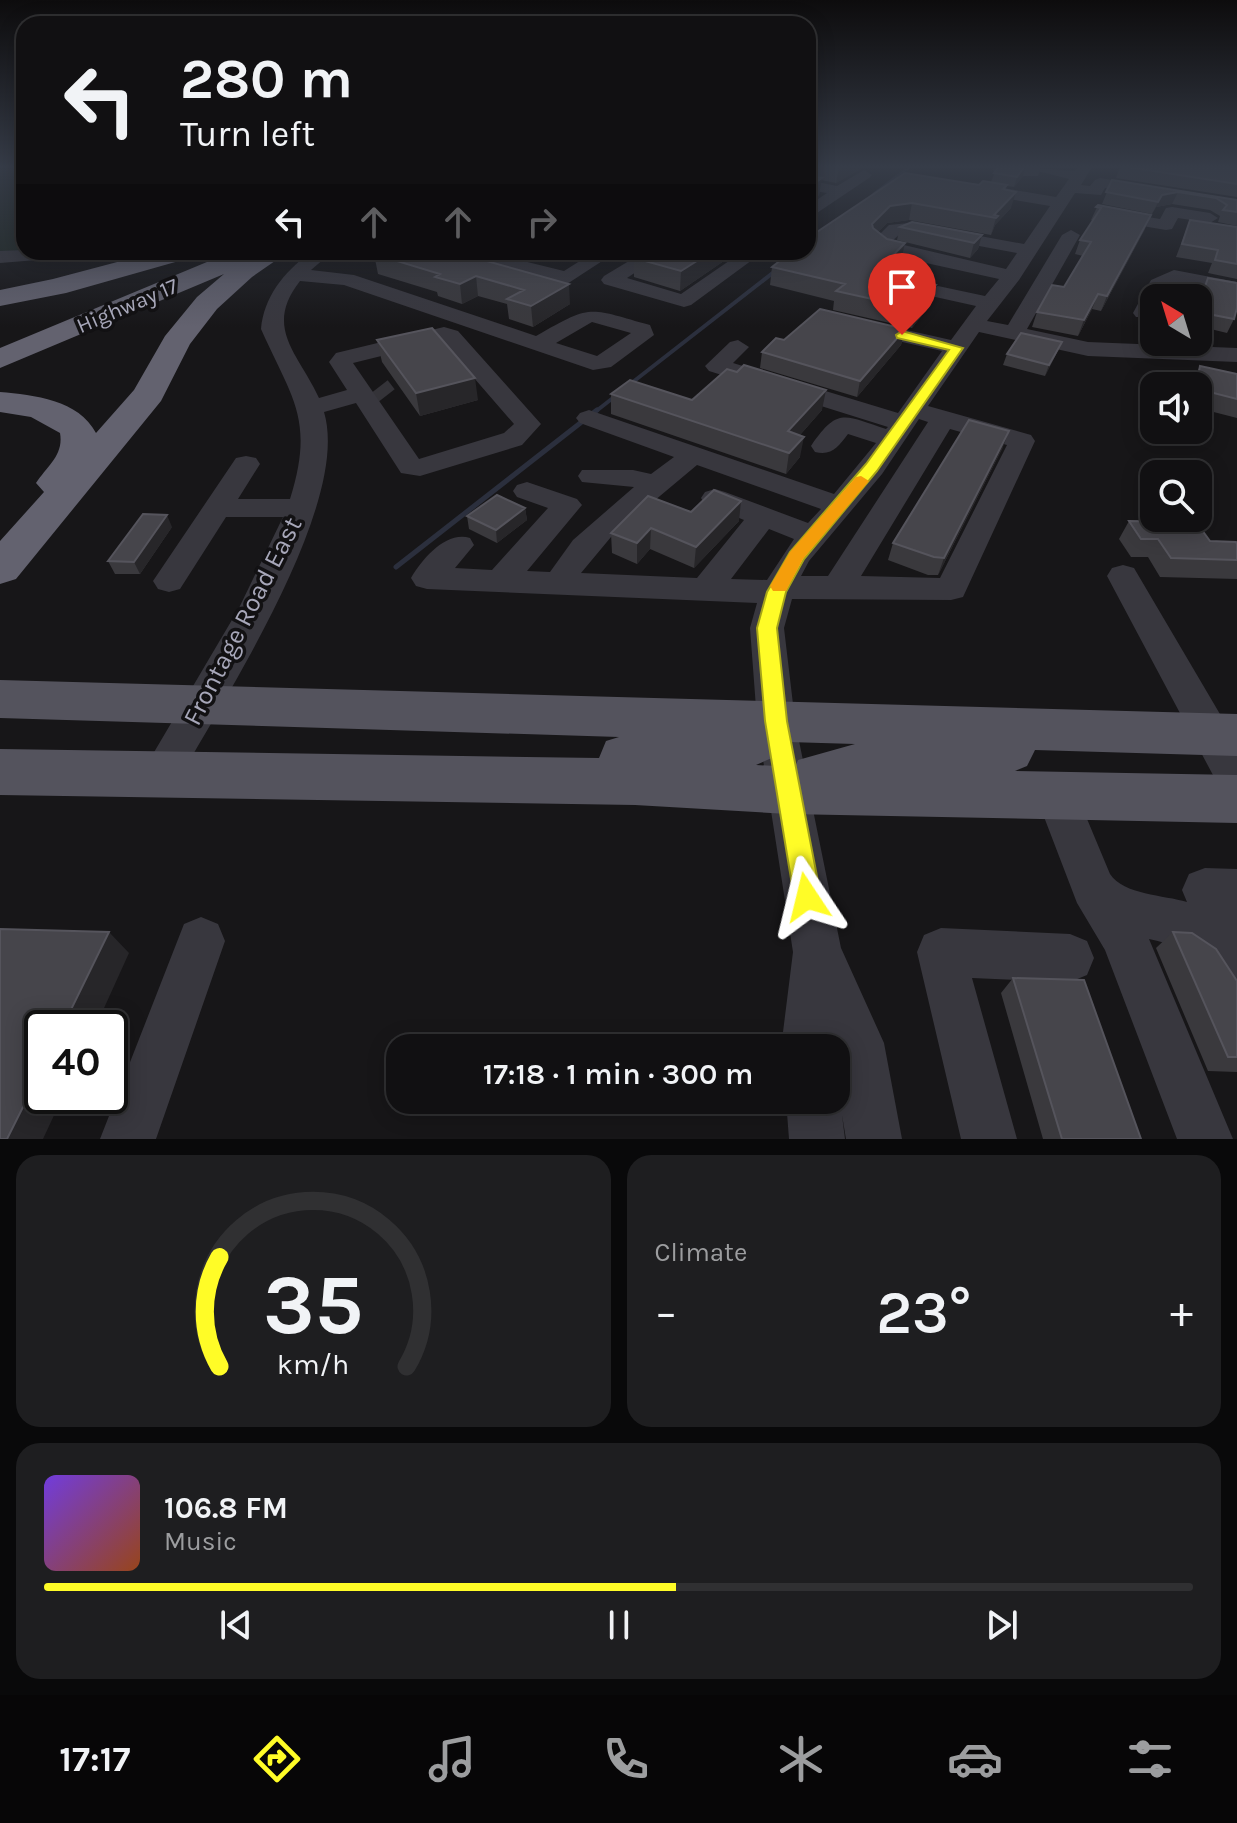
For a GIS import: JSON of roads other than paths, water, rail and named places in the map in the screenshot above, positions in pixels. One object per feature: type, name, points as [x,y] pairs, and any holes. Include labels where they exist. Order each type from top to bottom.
[{"type":"highway","points":[[0,298],[155,260]]},
{"type":"highway","name":"Highway 17","points":[[0,340],[200,260]]},
{"type":"highway","name":"Highway 17","points":[[0,359],[235,260]]},
{"type":"highway","points":[[0,569],[149,394],[176,342],[207,303],[243,271],[285,264]]},
{"type":"highway","points":[[0,402],[36,406],[55,413],[75,425],[79,439],[76,457],[0,545]]},
{"type":"main road","points":[[0,699],[1216,735]]},
{"type":"main road","points":[[379,779],[519,761],[736,750],[756,742],[776,721]]},
{"type":"main road","points":[[788,790],[842,768],[875,762],[1216,735]]},
{"type":"main road","points":[[0,772],[635,782],[788,790],[1237,799]]},
{"type":"street","points":[[874,1139],[858,1043],[817,951],[776,721],[767,628],[778,590],[796,556],[841,506],[903,424],[957,348],[972,317],[1012,276],[1030,249],[1059,220]]},
{"type":"street","points":[[1013,334],[1068,220]]},
{"type":"street","points":[[1122,220],[1162,236],[1167,224],[1230,227]]},
{"type":"street","points":[[1012,276],[891,250],[880,243],[895,229],[909,228],[1030,249]]},
{"type":"street","name":"Frontage Road East","points":[[160,776],[266,588],[301,508],[312,474],[316,435],[310,408],[272,329],[271,316],[285,288],[285,264],[311,260]]},
{"type":"street","points":[[497,260],[567,278],[595,260]]},
{"type":"street","points":[[541,271],[559,260]]},
{"type":"street","points":[[644,260],[611,280],[684,301],[743,260]]},
{"type":"street","points":[[285,264],[347,279],[538,344]]},
{"type":"street","points":[[1157,284],[1164,277],[1174,276],[1237,288]]},
{"type":"street","points":[[938,292],[972,317],[1013,334],[1105,351],[1232,355]]},
{"type":"street","points":[[838,320],[957,348]]},
{"type":"street","points":[[437,335],[450,336],[528,424],[513,439],[420,468],[411,467],[371,394],[341,362],[344,358],[437,335]]},
{"type":"street","points":[[1105,351],[1109,337],[1140,338]]},
{"type":"street","points":[[1212,342],[1232,355]]},
{"type":"street","points":[[738,347],[717,366],[903,424]]},
{"type":"street","points":[[310,408],[371,394]]},
{"type":"street","points":[[589,418],[841,506]]},
{"type":"street","points":[[838,587],[943,419]]},
{"type":"street","points":[[459,545],[427,578],[706,589],[951,589],[1022,441],[943,419],[903,424],[843,424],[824,446]]},
{"type":"street","points":[[559,584],[570,561],[693,455]]},
{"type":"street","points":[[169,581],[246,464]]},
{"type":"street","points":[[592,476],[633,478],[657,484]]},
{"type":"street","points":[[500,581],[567,505],[527,491]]},
{"type":"street","points":[[715,498],[815,536]]},
{"type":"street","points":[[218,508],[301,508]]},
{"type":"street","points":[[706,589],[763,516]]},
{"type":"street","points":[[1123,576],[1216,735],[1237,780]]},
{"type":"street","points":[[1057,796],[1095,893],[1124,936],[1205,1139]]},
{"type":"street","points":[[1221,890],[1237,949]]},
{"type":"street","points":[[1095,893],[1124,912],[1199,930],[1223,951],[1237,978]]},
{"type":"street","points":[[128,1139],[201,941]]},
{"type":"street","points":[[808,1034],[817,951]]},
{"type":"street","points":[[989,1139],[941,952],[1070,958]]},
{"type":"street","points":[[814,1114],[817,1139]]},
{"type":"waterway","points":[[771,274],[775,271]]},
{"type":"waterway","points":[[629,385],[774,272]]},
{"type":"waterway","points":[[595,412],[618,394]]},
{"type":"waterway","points":[[396,567],[597,410]]},
{"type":"tunnel","points":[[379,387],[386,396]]}]
